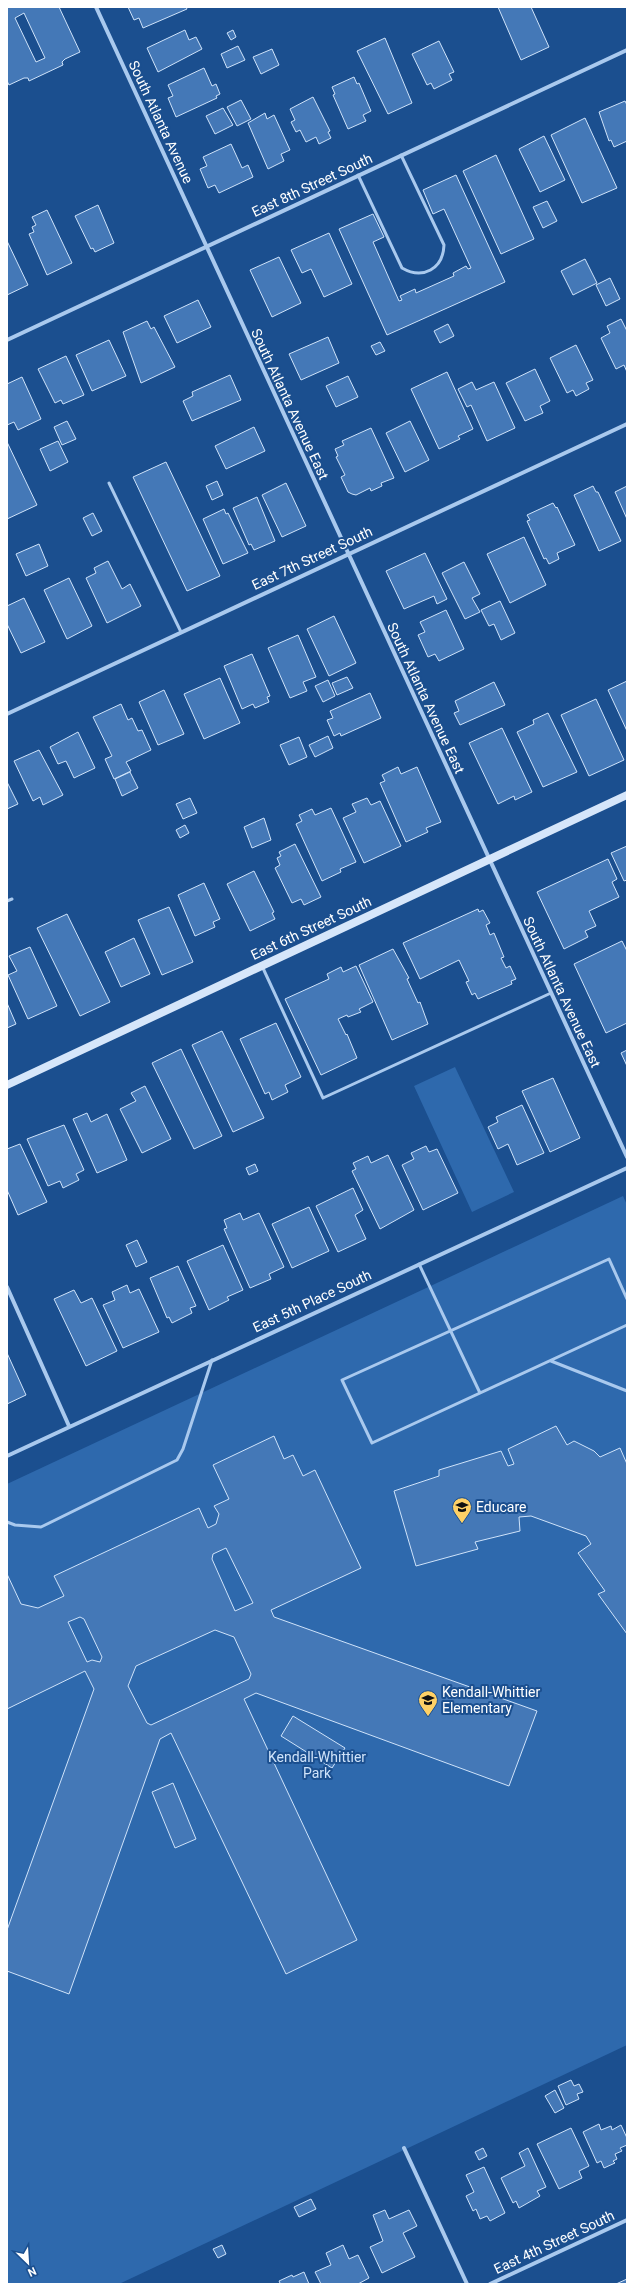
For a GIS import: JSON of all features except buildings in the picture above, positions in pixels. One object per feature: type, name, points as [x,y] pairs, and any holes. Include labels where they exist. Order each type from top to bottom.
[{"type":"street","name":"South Atlanta Avenue","points":[[96,7],[206,247]]},
{"type":"street","name":"East 8th Street South","points":[[7,340],[627,50]]},
{"type":"street","name":"South Atlanta Avenue East","points":[[206,247],[627,1157]]},
{"type":"street","name":"East 7th Street South","points":[[7,714],[627,424]]},
{"type":"street","name":"East 6th Street South","points":[[7,1085],[627,795]]},
{"type":"street","name":"East 5th Place South","points":[[7,1456],[627,1168]]},
{"type":"street","points":[[7,1287],[69,1426]]},
{"type":"street","points":[[404,2148],[468,2284]]},
{"type":"street","name":"East 4th Street South","points":[[490,2284],[627,2220]]},
{"type":"lane","points":[[358,175],[402,268],[412,274],[422,273],[439,264],[444,255],[444,246],[401,155]]},
{"type":"lane","points":[[109,483],[181,632]]},
{"type":"lane","points":[[7,901],[12,899]]},
{"type":"lane","points":[[262,966],[323,1098],[551,993]]},
{"type":"lane","points":[[627,1299],[608,1259],[342,1380],[372,1443],[627,1325]]},
{"type":"lane","points":[[419,1264],[480,1393]]},
{"type":"lane","points":[[7,1522],[15,1525],[41,1527],[177,1460],[183,1448],[212,1360]]},
{"type":"lane","points":[[550,1360],[627,1391]]},
{"type":"green space","points":[[455,1067],[514,1192],[472,1212],[414,1086]]},
{"type":"green space","name":"Kendall-Whittier Park","points":[[623,1196],[627,1205],[627,2045],[119,2284],[7,2284],[7,1484]]},
{"type":"place","name":"Educare","points":[[462,1524]]},
{"type":"place","name":"Kendall-Whittier Elementary","points":[[428,1717]]}]
